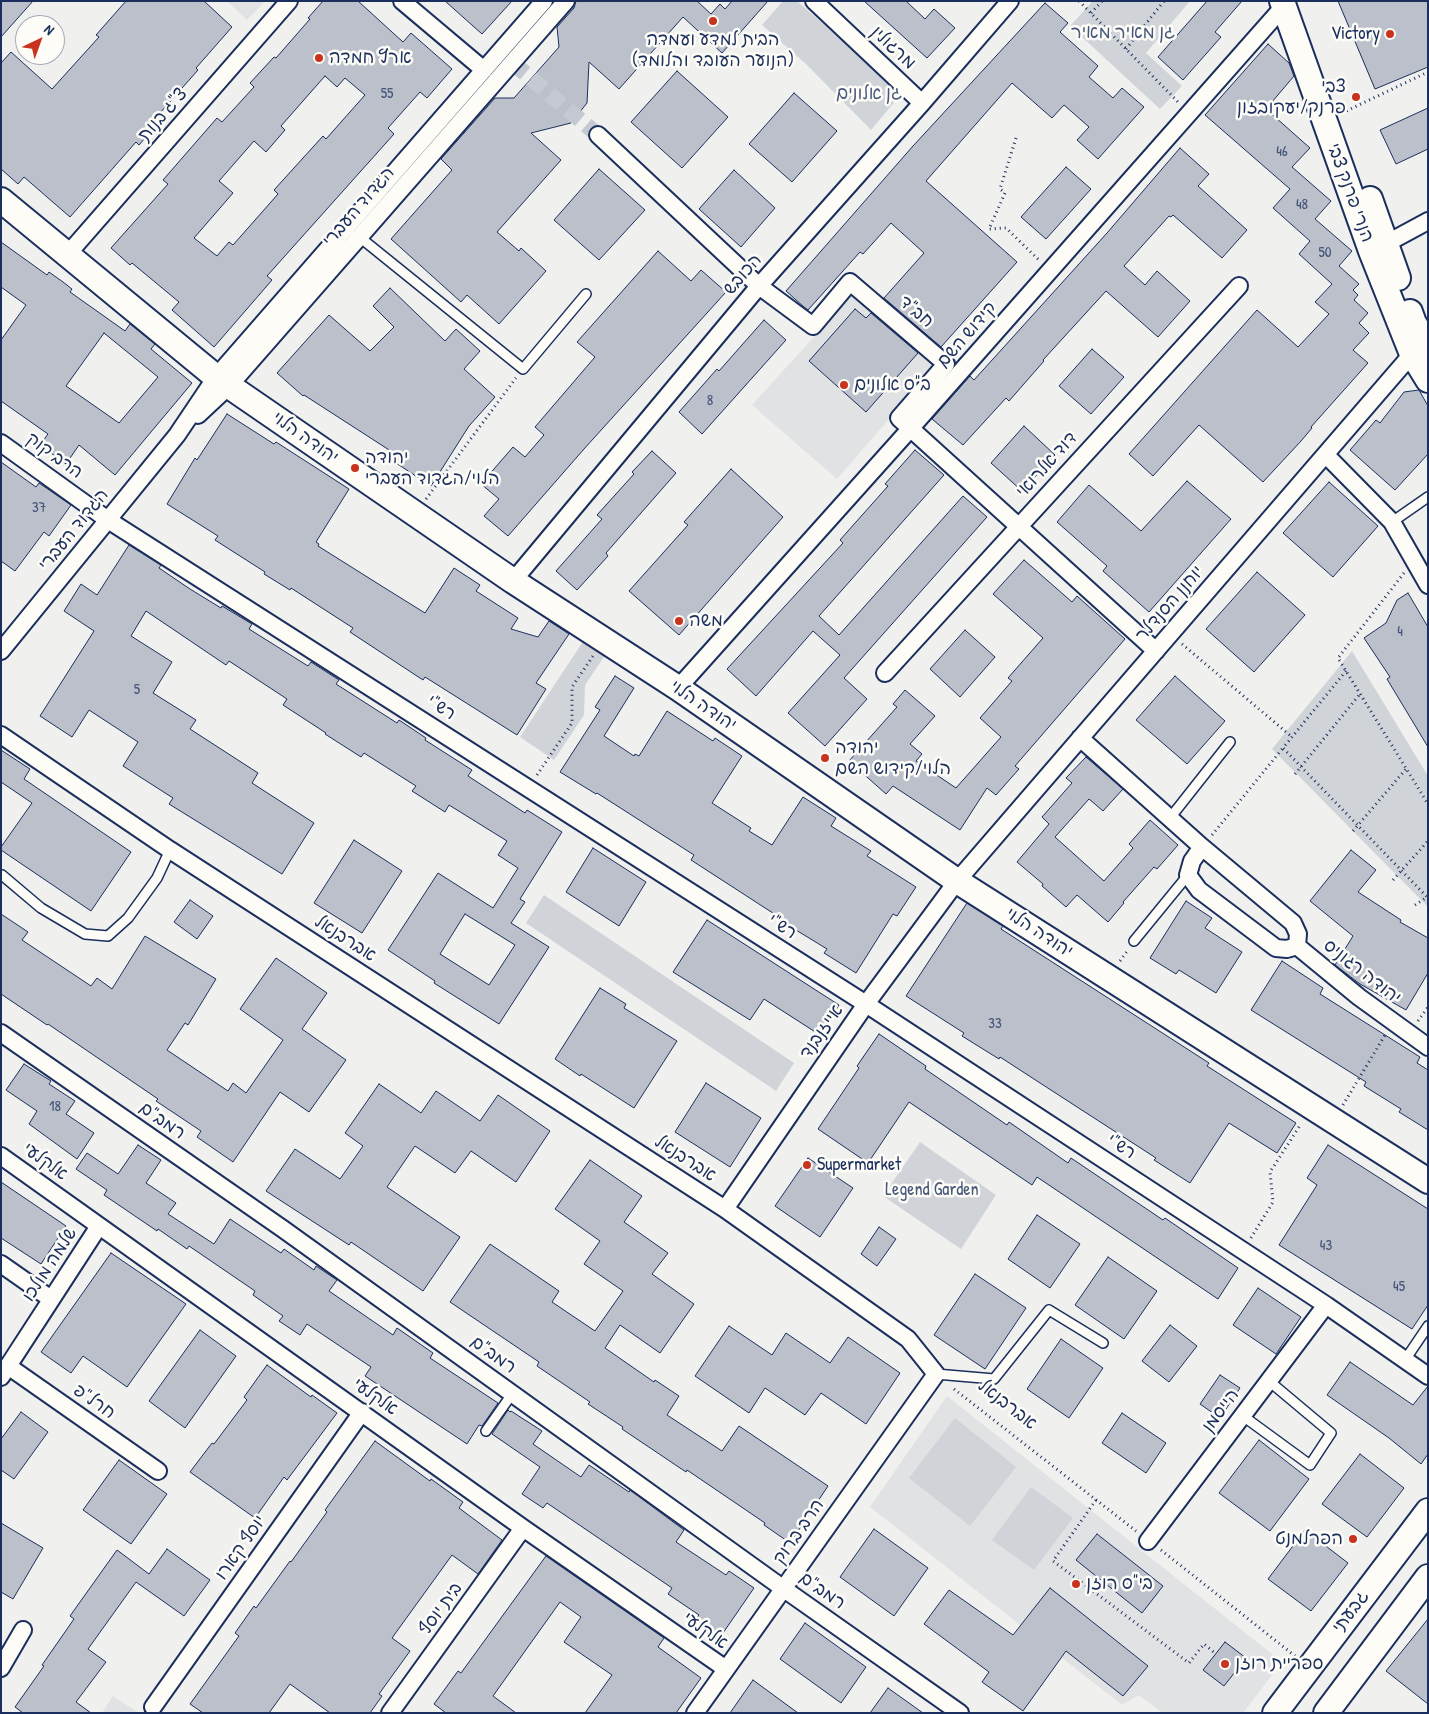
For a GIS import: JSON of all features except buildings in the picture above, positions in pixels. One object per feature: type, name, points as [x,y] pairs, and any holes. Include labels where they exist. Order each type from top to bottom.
[{"type":"street","name":"צ\"ג בנות","points":[[67,255],[289,1]]},
{"type":"street","points":[[402,1],[484,70]]},
{"type":"street","name":"הגדוד העברי","points":[[353,232],[484,70],[544,1]]},
{"type":"street","name":"הגדוד העברי","points":[[1,651],[176,435],[353,232],[566,1]]},
{"type":"street","name":"מרגולין","points":[[814,1],[922,103]]},
{"type":"street","name":"הכובש","points":[[513,581],[759,286],[1010,1]]},
{"type":"street","name":"קידוש השם","points":[[678,688],[1288,3]]},
{"type":"street","name":"הנרי פרנק צבי","points":[[1288,3],[1339,114],[1379,248]]},
{"type":"street","name":"הנרי פרנק צבי","points":[[1288,3],[1379,248],[1414,324],[1428,380]]},
{"type":"street","name":"חב\"ד","points":[[598,135],[759,286],[813,326],[850,282],[946,364],[899,418],[910,429]]},
{"type":"street","name":"יהודה הלוי","points":[[1,200],[223,381],[415,514],[513,581],[678,688],[957,881],[1428,1181]]},
{"type":"street","points":[[1379,248],[1428,221]]},
{"type":"street","name":"דוד אלרואי","points":[[885,672],[1239,286]]},
{"type":"street","name":"יוחנן הסנדלר","points":[[957,881],[1326,455],[1420,350]]},
{"type":"street","points":[[910,429],[1156,651]]},
{"type":"street","name":"הרב קוק","points":[[1,443],[108,520]]},
{"type":"street","points":[[1326,455],[1392,522],[1428,585]]},
{"type":"street","name":"רש\"י","points":[[108,520],[866,1004],[1326,1305],[1428,1376]]},
{"type":"street","name":"אברבנאל","points":[[1,735],[170,850],[725,1209],[908,1338],[936,1374]]},
{"type":"street","name":"יהודה רגוניס","points":[[1080,738],[1202,847],[1293,923],[1298,934],[1297,946]]},
{"type":"street","points":[[1188,875],[1192,861],[1202,847]]},
{"type":"street","name":"יהודה רגוניס","points":[[1188,875],[1200,890],[1276,948],[1287,949],[1297,946]]},
{"type":"street","name":"אייזנבנד","points":[[725,1209],[866,1004],[957,881]]},
{"type":"street","name":"יהודה רגוניס","points":[[1297,946],[1359,997],[1393,1022],[1426,1042]]},
{"type":"street","name":"רמב\"ם","points":[[1,1032],[283,1229],[960,1713]]},
{"type":"street","name":"אלקלעי","points":[[1,1156],[523,1528],[726,1669]]},
{"type":"street","name":"שלמה מולכו","points":[[5,1372],[99,1226]]},
{"type":"street","points":[[1,1264],[51,1299]]},
{"type":"street","name":"הייסמן","points":[[1148,1541],[1326,1305]]},
{"type":"street","name":"חרל\"פ","points":[[5,1372],[158,1471]]},
{"type":"street","name":"הרב ברוק","points":[[695,1713],[936,1374]]},
{"type":"street","name":"יוסף קארו","points":[[153,1707],[362,1412]]},
{"type":"street","name":"גבעתי","points":[[1275,1713],[1428,1511]]},
{"type":"street","name":"בית יוסף","points":[[390,1713],[523,1528]]},
{"type":"street","points":[[1326,1713],[1428,1577]]},
{"type":"street","points":[[1,1668],[23,1630]]},
{"type":"lane","points":[[353,232],[523,370],[586,294]]},
{"type":"lane","points":[[1392,522],[1428,497]]},
{"type":"lane","points":[[1170,818],[1230,742]]},
{"type":"lane","points":[[2,875],[41,908],[85,934],[108,936],[128,918],[157,878],[170,850]]},
{"type":"lane","points":[[1134,941],[1188,875]]},
{"type":"lane","points":[[936,1374],[994,1379],[1049,1310],[1103,1344]]},
{"type":"lane","points":[[1405,1360],[1428,1326]]},
{"type":"lane","points":[[1243,1416],[1310,1465],[1331,1433],[1269,1381]]},
{"type":"lane","points":[[486,1431],[512,1394]]},
{"type":"path","points":[[1079,1],[1189,113]]},
{"type":"path","points":[[1091,13],[1100,3],[1095,1]]},
{"type":"path","points":[[1126,49],[1164,1]]},
{"type":"path","points":[[1339,114],[1428,72]]},
{"type":"path","points":[[1016,138],[1000,189],[1005,194],[989,229],[1006,228],[1050,271]]},
{"type":"path","points":[[415,514],[523,370]]},
{"type":"path","points":[[1414,561],[1338,658],[1428,804]]},
{"type":"path","points":[[1170,634],[1292,737]]},
{"type":"path","points":[[528,788],[572,723],[572,687],[603,640]]},
{"type":"path","points":[[1202,847],[1346,671]]},
{"type":"path","points":[[1295,774],[1360,694]]},
{"type":"path","points":[[1283,748],[1428,897],[1415,905]]},
{"type":"path","points":[[1353,830],[1406,769]]},
{"type":"path","points":[[1393,880],[1428,841]]},
{"type":"path","points":[[1334,1121],[1393,1022]]},
{"type":"path","points":[[1243,1251],[1273,1202],[1270,1172],[1312,1108]]},
{"type":"path","name":"אברבנאל","points":[[936,1374],[1309,1667]]},
{"type":"path","points":[[1096,1500],[1053,1561],[1189,1663],[1204,1644],[1216,1654]]},
{"type":"shaded area","points":[[227,1],[265,1],[247,20]]},
{"type":"shaded area","name":"ב\"ס אלונים","points":[[851,296],[935,366],[837,479],[752,405]]},
{"type":"shaded area","name":"בי\"ס רוזן","points":[[947,1396],[1282,1662],[1243,1713],[1162,1713],[1139,1695],[1122,1705],[870,1507]]},
{"type":"shaded area","points":[[113,1696],[139,1713],[102,1713]]},
{"type":"green space","name":"גן אלונים","points":[[783,1],[797,1],[902,93],[871,130],[806,64],[762,25]]},
{"type":"green space","name":"גן מאיר מאיר","points":[[1093,1],[1190,1],[1146,53],[1182,86],[1160,109],[1070,26]]},
{"type":"green space","points":[[586,637],[608,651],[585,685],[584,715],[554,760],[520,737]]},
{"type":"green space","points":[[1352,651],[1428,776],[1428,907],[1272,749]]},
{"type":"green space","points":[[544,895],[794,1063],[776,1091],[526,923]]},
{"type":"green space","name":"Legend Garden","points":[[920,1142],[996,1195],[961,1249],[883,1196]]},
{"type":"green space","points":[[955,1418],[1016,1467],[970,1526],[909,1478]]},
{"type":"green space","points":[[1031,1487],[1073,1518],[1034,1570],[992,1540]]},
{"type":"tunnel","points":[[513,63],[598,135]]},
{"type":"place","name":"הבית למדע ועמדה (הנוער העובד והלומד)","points":[[713,21]]},
{"type":"place","name":"Victory","points":[[1390,34]]},
{"type":"place","name":"ארץ חמדה","points":[[319,58]]},
{"type":"place","name":"צבי פרנק/יעקובזון","points":[[1356,97]]},
{"type":"place","name":"ב\"ס אלונים","points":[[844,385]]},
{"type":"place","name":"יהודה הלוי/הגדוד העברי","points":[[355,468]]},
{"type":"place","name":"משה","points":[[679,621]]},
{"type":"place","name":"יהודה הלוי/קידוש השם","points":[[825,758]]},
{"type":"place","name":"Supermarket","points":[[807,1165]]},
{"type":"place","name":"הפרלמנט","points":[[1353,1539]]},
{"type":"place","name":"בי\"ס רוזן","points":[[1076,1584]]},
{"type":"place","name":"ספריית רוזן","points":[[1225,1664]]}]
